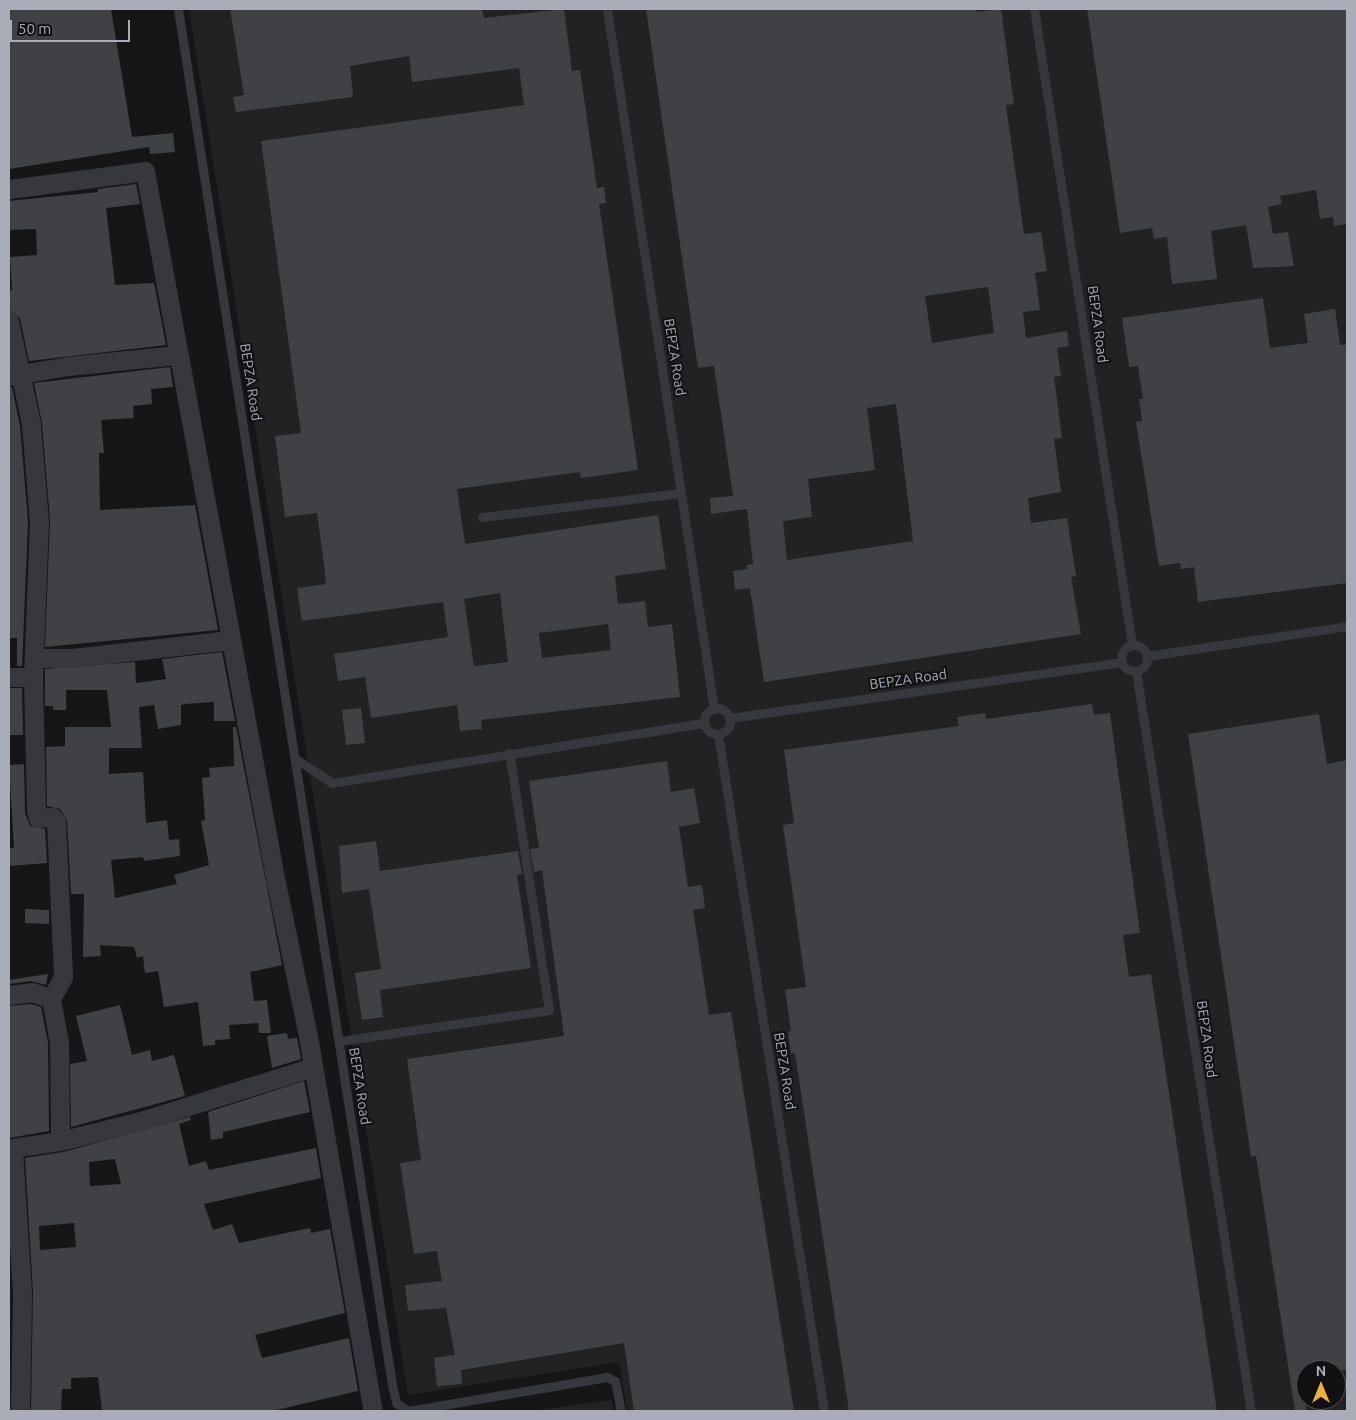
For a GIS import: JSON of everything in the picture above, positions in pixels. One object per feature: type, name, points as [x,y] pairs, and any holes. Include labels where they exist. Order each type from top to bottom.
[{"type":"street","points":[[9,189],[145,171],[230,640],[313,1067],[374,1411]]},
{"type":"street","points":[[9,321],[13,375],[31,424],[39,521],[33,677],[36,810],[38,818],[52,817],[56,820],[63,977],[51,999],[59,1042],[60,1141]]},
{"type":"street","points":[[13,375],[177,355]]},
{"type":"street","points":[[34,658],[72,658],[230,640]]},
{"type":"street","points":[[9,677],[33,677]]},
{"type":"street","points":[[9,995],[32,992],[51,999]]},
{"type":"street","points":[[20,1411],[15,1299],[13,1148],[60,1141],[153,1117],[313,1067]]},
{"type":"lane","name":"BEPZA Road","points":[[178,9],[396,1403],[408,1411],[607,1378],[615,1381],[621,1411]]},
{"type":"lane","name":"BEPZA Road","points":[[607,9],[714,709]]},
{"type":"lane","name":"BEPZA Road","points":[[1034,9],[1132,644]]},
{"type":"lane","points":[[482,517],[681,493]]},
{"type":"lane","points":[[1147,656],[1347,626]]},
{"type":"lane","points":[[1132,644],[1141,646],[1147,656],[1144,666],[1136,671],[1127,669],[1121,662],[1121,653],[1132,644]]},
{"type":"lane","name":"BEPZA Road","points":[[729,718],[1121,662]]},
{"type":"lane","name":"BEPZA Road","points":[[1136,671],[1251,1411]]},
{"type":"lane","points":[[714,709],[724,711],[729,718],[728,727],[718,734],[709,732],[704,723],[707,712],[714,709]]},
{"type":"lane","points":[[296,759],[332,783],[704,723]]},
{"type":"lane","name":"BEPZA Road","points":[[718,734],[824,1411]]},
{"type":"lane","points":[[340,1041],[550,1010],[510,753]]},
{"type":"shaded area","points":[[189,9],[1347,9],[1347,1411],[627,1411],[619,1362],[408,1395]]},
{"type":"shaded area","points":[[612,1400],[614,1411],[530,1411]]},
{"type":"building","points":[[9,9],[111,9],[132,137],[173,133],[175,152],[150,154],[149,147],[9,169]]},
{"type":"building","points":[[230,9],[482,9],[484,18],[564,9],[572,71],[580,70],[597,188],[604,187],[606,203],[599,204],[638,470],[581,478],[580,472],[457,489],[465,544],[658,515],[666,569],[615,576],[618,604],[645,601],[648,627],[672,624],[680,697],[481,720],[482,729],[460,731],[457,705],[371,718],[365,677],[338,681],[334,654],[448,637],[443,602],[302,621],[297,588],[326,584],[317,513],[285,517],[275,436],[301,433],[261,141],[524,105],[519,68],[412,82],[409,56],[350,66],[353,97],[236,112],[233,97],[244,95]],"holes":[[[500,593],[508,662],[474,666],[464,599]],[[608,624],[611,650],[542,658],[539,633]]]},
{"type":"building","points":[[646,9],[976,9],[977,12],[1001,9],[1014,104],[1006,105],[1024,234],[1041,232],[1047,271],[1035,273],[1040,310],[1023,312],[1026,338],[1067,331],[1069,346],[1057,348],[1061,376],[1054,377],[1062,438],[1054,439],[1061,492],[1028,498],[1031,523],[1067,518],[1076,576],[1071,577],[1081,634],[764,682],[750,588],[735,590],[733,571],[747,569],[747,565],[753,564],[747,509],[711,514],[710,498],[733,496],[714,366],[698,368]],"holes":[[[988,287],[994,333],[932,343],[925,296]],[[896,404],[913,541],[787,560],[783,521],[812,517],[808,479],[875,470],[867,408]]]},
{"type":"building","points":[[1087,9],[1347,9],[1347,224],[1334,226],[1333,217],[1320,219],[1316,190],[1280,196],[1282,204],[1268,207],[1273,234],[1288,232],[1294,266],[1253,268],[1246,225],[1211,231],[1217,279],[1172,284],[1167,237],[1154,239],[1152,228],[1120,233]]},
{"type":"building","points":[[136,184],[140,204],[106,208],[115,285],[154,283],[166,345],[29,361],[20,318],[9,310],[9,291],[12,290],[10,257],[37,255],[36,229],[9,230],[9,201],[98,192],[98,189]]},
{"type":"building","points":[[1263,298],[1270,348],[1308,343],[1304,314],[1335,309],[1340,345],[1347,344],[1347,583],[1198,602],[1194,567],[1181,569],[1180,563],[1159,566],[1136,422],[1142,421],[1139,399],[1143,399],[1138,366],[1129,367],[1122,318]]},
{"type":"building","points":[[170,367],[173,387],[151,389],[152,404],[133,406],[134,418],[101,420],[104,453],[99,453],[100,510],[195,505],[218,630],[45,647],[50,520],[42,423],[34,383]]},
{"type":"building","points":[[9,387],[12,387],[20,426],[28,521],[22,666],[17,666],[17,638],[9,638]]},
{"type":"building","points":[[222,652],[235,721],[214,721],[214,702],[185,704],[181,705],[181,725],[158,729],[154,705],[139,707],[142,748],[109,748],[109,774],[143,772],[146,823],[167,820],[169,840],[179,839],[180,856],[144,861],[143,857],[111,860],[115,898],[177,884],[174,875],[209,865],[201,821],[205,820],[202,778],[210,777],[209,768],[234,766],[233,727],[236,727],[282,965],[250,972],[254,1001],[267,1000],[271,1033],[259,1033],[258,1023],[229,1025],[230,1039],[215,1040],[215,1045],[203,1046],[198,1002],[164,1007],[158,971],[145,973],[143,956],[137,958],[134,947],[100,945],[101,956],[83,957],[84,894],[71,894],[67,820],[60,809],[47,806],[46,747],[65,746],[65,727],[111,727],[107,690],[66,690],[66,710],[53,710],[53,706],[45,706],[45,669],[135,662],[136,683],[166,679],[162,659]]},
{"type":"building","points":[[9,688],[22,688],[23,735],[9,735]]},
{"type":"building","points":[[1092,704],[1094,715],[1110,713],[1140,933],[1123,935],[1129,977],[1151,974],[1217,1411],[849,1411],[795,1053],[791,1053],[788,1032],[791,1031],[785,990],[806,987],[783,825],[794,823],[784,750],[959,726],[957,717],[985,713],[986,719]]},
{"type":"building","points":[[361,708],[365,743],[346,745],[342,710]]},
{"type":"building","points":[[1319,714],[1327,764],[1347,760],[1347,1370],[1346,1360],[1296,1360],[1296,1410],[1306,1411],[1295,1411],[1256,1156],[1251,1157],[1188,734]]},
{"type":"building","points":[[667,761],[671,792],[694,788],[700,823],[679,827],[688,887],[702,885],[705,908],[693,910],[709,1015],[731,1012],[794,1411],[634,1411],[624,1343],[461,1370],[462,1384],[437,1386],[434,1358],[455,1355],[446,1308],[408,1311],[405,1285],[442,1281],[437,1251],[414,1254],[400,1163],[421,1160],[407,1059],[564,1036],[542,870],[534,872],[530,849],[539,848],[529,781]]},
{"type":"building","points":[[24,764],[25,813],[30,826],[45,829],[47,863],[9,866],[9,848],[14,848],[9,765]]},
{"type":"building","points":[[376,841],[380,871],[518,851],[522,874],[517,875],[531,968],[380,990],[383,1017],[362,1020],[355,973],[381,969],[369,889],[342,893],[339,846]]},
{"type":"building","points":[[25,909],[49,910],[49,924],[25,923]]},
{"type":"building","points":[[48,974],[46,985],[31,981],[9,984],[9,980]]},
{"type":"building","points":[[31,1004],[41,1007],[48,1043],[49,1131],[9,1138],[9,1006]]},
{"type":"building","points":[[120,1005],[132,1055],[150,1050],[152,1061],[174,1055],[185,1096],[71,1127],[70,1064],[87,1061],[76,1016]]},
{"type":"building","points":[[287,1033],[288,1039],[297,1038],[301,1059],[272,1068],[267,1036]]},
{"type":"building","points":[[304,1081],[310,1112],[223,1132],[223,1138],[211,1140],[208,1112]]},
{"type":"building","points":[[190,1117],[191,1120],[179,1124],[189,1166],[206,1161],[209,1170],[316,1148],[321,1178],[204,1204],[213,1230],[232,1224],[239,1243],[310,1228],[311,1233],[330,1229],[345,1313],[255,1335],[262,1358],[349,1338],[358,1391],[272,1411],[102,1411],[98,1377],[71,1378],[71,1389],[62,1389],[61,1411],[31,1411],[33,1292],[25,1158],[63,1152]],"holes":[[[115,1159],[121,1184],[90,1186],[89,1162]],[[74,1223],[76,1247],[40,1250],[39,1226]]]}]
